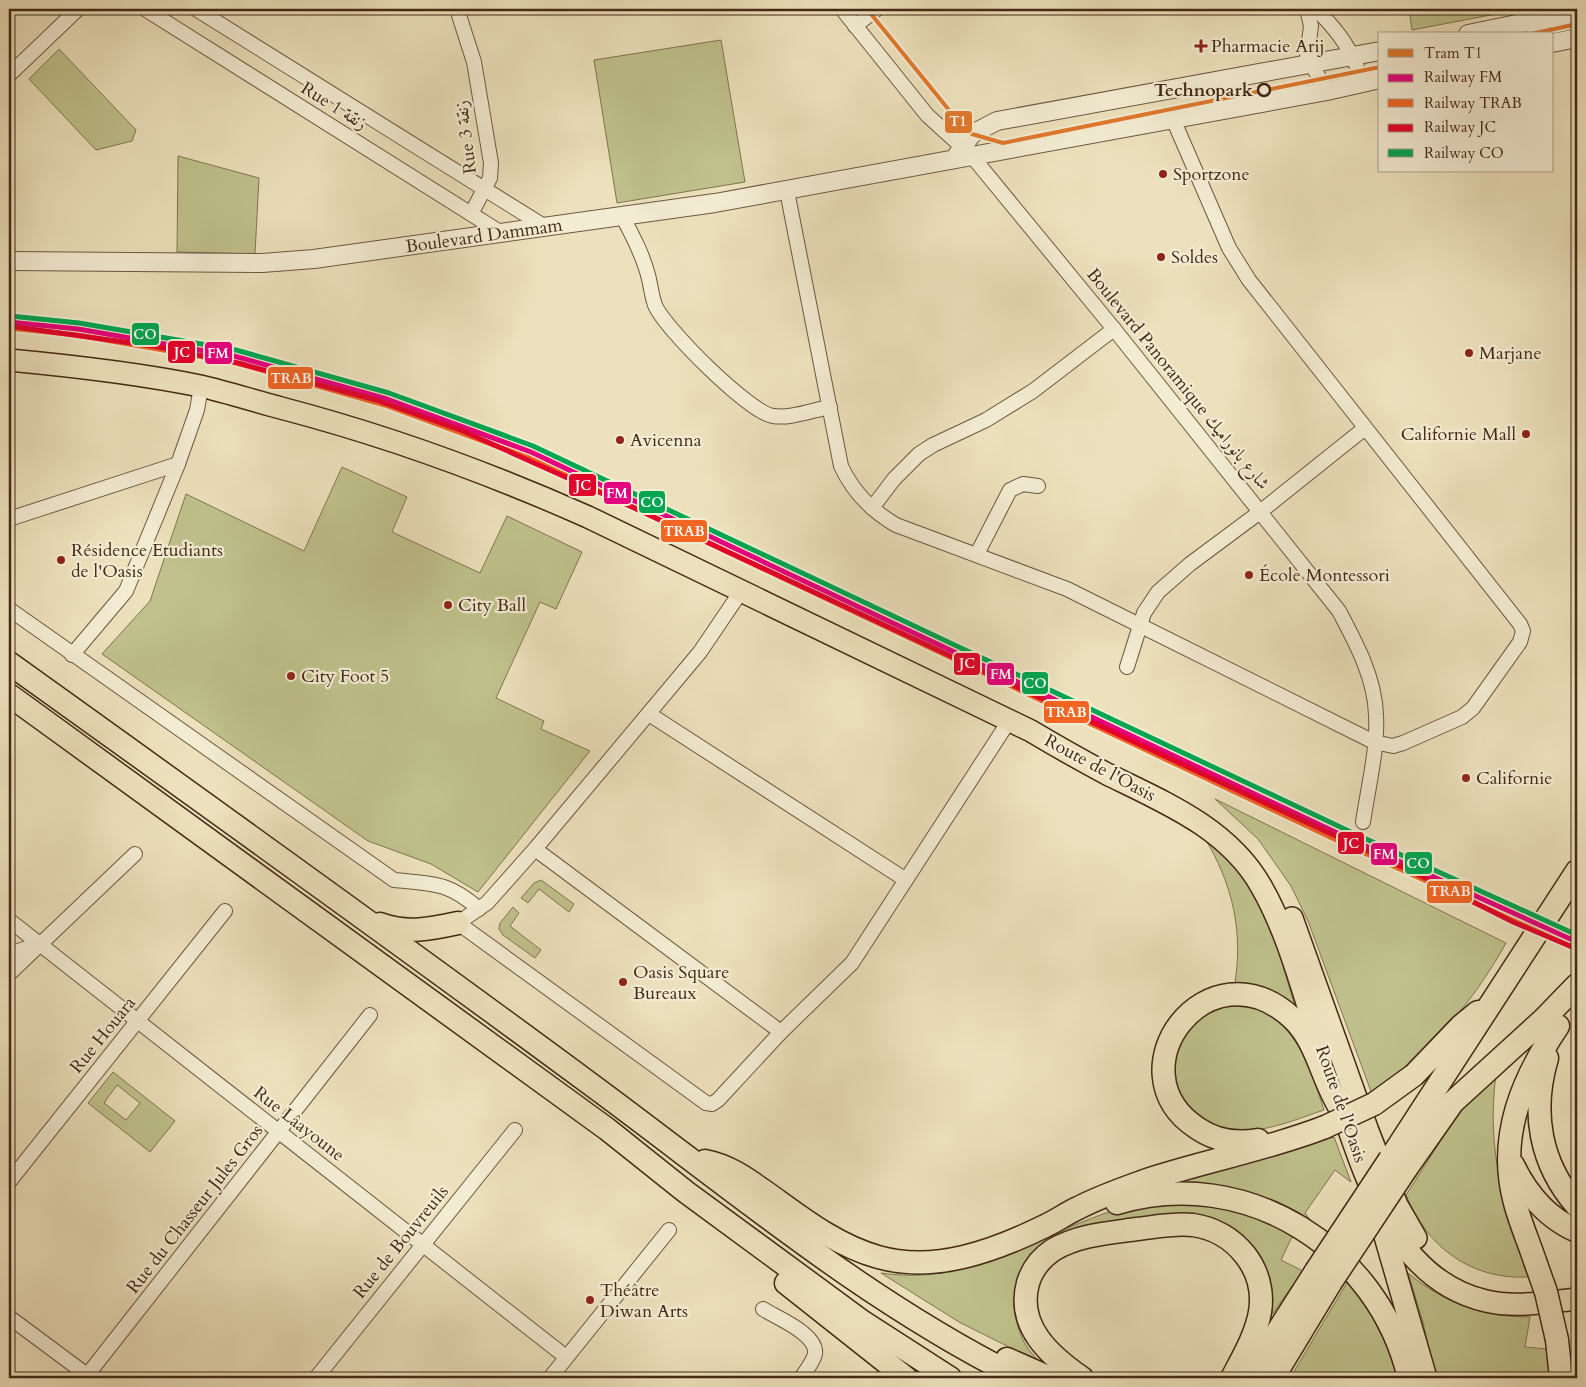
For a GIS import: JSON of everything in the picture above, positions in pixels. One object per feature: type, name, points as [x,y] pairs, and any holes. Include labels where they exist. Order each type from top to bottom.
[{"type":"highway","points":[[9,663],[429,964],[694,1160],[811,1250],[870,1291],[950,1341],[1020,1378]]},
{"type":"highway","points":[[9,696],[408,982],[607,1129],[686,1192],[863,1322],[950,1378]]},
{"type":"highway","points":[[1248,1378],[1323,1277],[1398,1164],[1524,952],[1577,871]]},
{"type":"highway","points":[[367,919],[396,930],[429,929],[458,923]]},
{"type":"highway","points":[[429,964],[429,946],[438,936],[458,923]]},
{"type":"highway","points":[[408,982],[429,1005],[497,1061],[668,1189],[906,1378]]},
{"type":"highway","points":[[1398,1164],[1453,1102],[1544,1019],[1577,985]]},
{"type":"highway","points":[[1561,1378],[1557,1340],[1548,1300],[1514,1200],[1508,1151],[1519,1097],[1537,1060],[1577,992]]},
{"type":"highway","points":[[1304,1136],[1230,1142],[1210,1136],[1186,1119],[1169,1094],[1164,1065],[1171,1036],[1188,1012],[1205,1001],[1224,995],[1252,996],[1271,1003],[1301,1028],[1314,1051],[1328,1088],[1342,1111]]},
{"type":"highway","points":[[1046,1226],[1080,1207],[1137,1184],[1304,1136],[1374,1104],[1414,1074],[1461,1026],[1495,1000]]},
{"type":"highway","points":[[1558,1026],[1545,1065],[1539,1092],[1538,1120],[1548,1161],[1561,1186],[1577,1206]]},
{"type":"highway","points":[[1508,1151],[1519,1177],[1535,1200],[1561,1223],[1577,1231]]},
{"type":"highway","points":[[694,1160],[714,1163],[732,1170],[829,1236],[860,1251],[892,1260],[925,1262],[958,1258],[990,1249],[1046,1226],[1121,1202],[1157,1196],[1212,1197],[1266,1210],[1316,1237],[1358,1275],[1391,1324],[1409,1378]]},
{"type":"highway","points":[[694,1160],[736,1184],[917,1309],[989,1350],[1050,1378]]},
{"type":"highway","points":[[1082,1378],[1057,1361],[1046,1350],[1031,1326],[1025,1299],[1033,1271],[1045,1256],[1068,1242],[1097,1234],[1171,1224],[1207,1228],[1221,1234],[1234,1243],[1253,1267],[1258,1281],[1260,1312],[1250,1343],[1232,1378]]},
{"type":"highway","points":[[1273,1378],[1323,1277]]},
{"type":"highway","points":[[841,1328],[888,1378]]},
{"type":"main road","points":[[9,360],[83,367],[201,386],[356,428],[433,453],[524,488],[588,517],[1031,731]]},
{"type":"main road","name":"Route de l'Oasis","points":[[1031,731],[1072,756],[1187,815],[1218,835],[1247,865],[1273,910],[1372,1192],[1409,1254],[1427,1272],[1449,1287],[1486,1302],[1504,1304],[1577,1299]]},
{"type":"main road","name":"Route de l'Oasis","points":[[1031,731],[1074,746],[1198,806],[1229,827],[1255,853],[1277,885],[1291,915],[1368,1131],[1397,1205],[1406,1224],[1428,1253],[1443,1267],[1458,1276],[1494,1288],[1539,1291],[1577,1286]]},
{"type":"main road","points":[[1372,1192],[1417,1339],[1426,1378]]},
{"type":"street","points":[[9,75],[78,9]]},
{"type":"street","name":"Rue 1 زنقة","points":[[145,9],[503,234]]},
{"type":"street","name":"Rue 1 زنقة","points":[[196,9],[485,189]]},
{"type":"street","name":"Rue 3 زنقة","points":[[457,9],[474,62],[489,143],[492,163],[490,178],[485,189],[547,228]]},
{"type":"street","name":"Boulevard Panoramique شارع بانوراميك","points":[[842,9],[927,115],[1114,329],[1324,590],[1350,631],[1374,692],[1376,716],[1374,742],[1363,822]]},
{"type":"street","points":[[855,26],[877,9]]},
{"type":"street","points":[[1308,9],[1311,26],[1307,44],[1309,64],[1328,91]]},
{"type":"street","points":[[1316,9],[1340,34],[1354,56],[1362,83]]},
{"type":"street","points":[[1478,32],[1577,12]]},
{"type":"street","points":[[1307,44],[1322,33],[1340,34]]},
{"type":"street","points":[[1554,43],[1577,38]]},
{"type":"street","points":[[963,154],[972,134],[997,121],[1378,51]]},
{"type":"street","name":"Boulevard Dammam","points":[[9,261],[262,263],[314,259],[503,234],[787,191],[963,154],[1174,119],[1328,91],[1378,79]]},
{"type":"street","points":[[787,191],[841,466],[852,486],[872,508],[896,525],[1044,579],[1140,624],[1374,742],[1393,746],[1403,743],[1462,717],[1478,701],[1520,642],[1523,631],[1520,624],[1241,268],[1218,224],[1174,119]]},
{"type":"street","points":[[470,214],[485,189]]},
{"type":"street","points":[[622,216],[641,254],[652,297],[660,315],[679,338],[739,395],[759,410],[774,417],[830,407]]},
{"type":"street","points":[[872,508],[894,479],[919,454],[933,445],[986,420],[1033,392],[1114,329]]},
{"type":"street","points":[[72,656],[126,590],[178,464],[197,410],[201,386]]},
{"type":"street","points":[[1127,667],[1148,604],[1170,580],[1260,512],[1365,428]]},
{"type":"street","points":[[9,519],[178,464]]},
{"type":"street","points":[[977,554],[1010,490],[1019,484],[1038,486]]},
{"type":"street","points":[[742,590],[700,652],[535,849],[479,909],[458,923],[706,1104],[712,1104],[718,1100],[781,1032],[852,962],[1009,721]]},
{"type":"street","points":[[9,609],[72,656],[394,880],[446,886],[463,895],[479,909]]},
{"type":"street","points":[[649,714],[906,880]]},
{"type":"street","points":[[535,849],[781,1032]]},
{"type":"street","points":[[9,974],[135,854]]},
{"type":"street","name":"Rue Houara","points":[[9,1182],[225,911]]},
{"type":"street","name":"Rue Lâayoune","points":[[9,920],[566,1357]]},
{"type":"street","points":[[9,954],[39,944]]},
{"type":"street","name":"Rue du Chasseur Jules Gros","points":[[88,1377],[370,1015]]},
{"type":"street","name":"Rue de Bouvreuils","points":[[316,1378],[515,1130]]},
{"type":"street","points":[[550,1378],[669,1230]]},
{"type":"street","points":[[763,1309],[808,1335],[814,1344],[813,1359],[801,1378]]},
{"type":"street","points":[[9,1316],[88,1377]]},
{"type":"green space","points":[[1409,9],[1522,9],[1412,30]]},
{"type":"green space","points":[[721,40],[745,182],[617,203],[594,60]]},
{"type":"green space","points":[[59,49],[136,130],[132,141],[96,150],[29,79]]},
{"type":"green space","points":[[178,156],[259,178],[255,254],[177,252]]},
{"type":"green space","name":"City Foot 5","points":[[342,467],[407,497],[392,532],[480,573],[507,516],[582,552],[556,609],[540,602],[496,698],[544,721],[541,729],[590,751],[478,892],[431,864],[368,841],[102,654],[150,601],[186,494],[304,551]]},
{"type":"green space","points":[[1215,799],[1506,943],[1492,967],[1463,1008],[1431,1044],[1372,1094],[1308,921],[1291,886],[1258,839]]},
{"type":"green space","points":[[1204,837],[1239,871],[1257,899],[1277,948],[1298,1016],[1234,988],[1238,948],[1234,910],[1222,873]]},
{"type":"green space","points":[[541,880],[574,904],[569,912],[539,889],[528,903],[521,898],[534,883]]},
{"type":"green space","points":[[513,907],[519,913],[510,926],[541,950],[535,958],[503,935],[499,929],[500,923]]},
{"type":"green space","points":[[1227,1006],[1258,1009],[1272,1016],[1283,1026],[1301,1051],[1324,1110],[1273,1127],[1239,1131],[1222,1129],[1206,1123],[1187,1110],[1171,1075],[1182,1037],[1198,1018]]},
{"type":"green space","points":[[113,1072],[175,1121],[150,1152],[88,1103]],"holes":[[[117,1085],[140,1103],[126,1120],[104,1103]]]},
{"type":"green space","points":[[1496,1074],[1493,1128],[1495,1153],[1511,1225],[1528,1277],[1488,1273],[1453,1257],[1426,1230],[1415,1214],[1406,1195],[1457,1115]]},
{"type":"green space","points":[[1334,1137],[1351,1182],[1335,1170],[1305,1213],[1318,1231],[1142,1189]]},
{"type":"green space","points":[[1141,1203],[1230,1206],[1313,1242],[1292,1237],[1281,1260],[1303,1271],[1266,1323],[1234,1231],[1085,1231],[1015,1299],[1016,1318],[1024,1342],[1041,1363],[959,1322],[881,1273],[917,1275],[951,1271],[983,1263],[1014,1252],[1075,1225]]},
{"type":"green space","points":[[1408,1273],[1436,1293],[1465,1306],[1496,1314],[1530,1317],[1525,1347],[1548,1349],[1550,1378],[1435,1378],[1423,1322]]},
{"type":"green space","points":[[1351,1276],[1363,1292],[1402,1378],[1290,1378]]},
{"type":"tram line","name":"T1","points":[[867,9],[962,126],[972,134],[1003,143],[1378,67]]},
{"type":"tram line","name":"T1","points":[[1540,32],[1577,24]]},
{"type":"rail line","name":"CO","points":[[10,316],[79,323],[236,350],[389,393],[533,446],[1353,833],[1577,935]]},
{"type":"rail line","name":"FM","points":[[9,322],[78,329],[234,356],[387,399],[531,452],[1350,839],[1577,942]]},
{"type":"rail line","name":"JC","points":[[9,326],[153,346],[238,363],[376,400],[463,431],[630,506],[1436,883],[1513,922],[1577,949]]},
{"type":"rail line","name":"TRAB","points":[[9,328],[77,335],[233,362],[385,405],[529,458],[1347,845],[1574,948]]},
{"type":"place","name":"Pharmacie Arij","points":[[1201,46]]},
{"type":"place","name":"Technopark","points":[[1264,90]]},
{"type":"place","name":"Sportzone","points":[[1163,174]]},
{"type":"place","name":"Soldes","points":[[1161,257]]},
{"type":"place","name":"Marjane","points":[[1469,353]]},
{"type":"place","name":"Californie Mall","points":[[1526,434]]},
{"type":"place","name":"Avicenna","points":[[620,440]]},
{"type":"place","name":"Résidence Etudiants de l'Oasis","points":[[61,560]]},
{"type":"place","name":"École Montessori","points":[[1249,575]]},
{"type":"place","name":"City Ball","points":[[448,605]]},
{"type":"place","name":"City Foot 5","points":[[291,676]]},
{"type":"place","name":"Californie","points":[[1466,778]]},
{"type":"place","name":"Oasis Square Bureaux","points":[[623,982]]},
{"type":"place","name":"Théâtre Diwan Arts","points":[[590,1300]]}]
